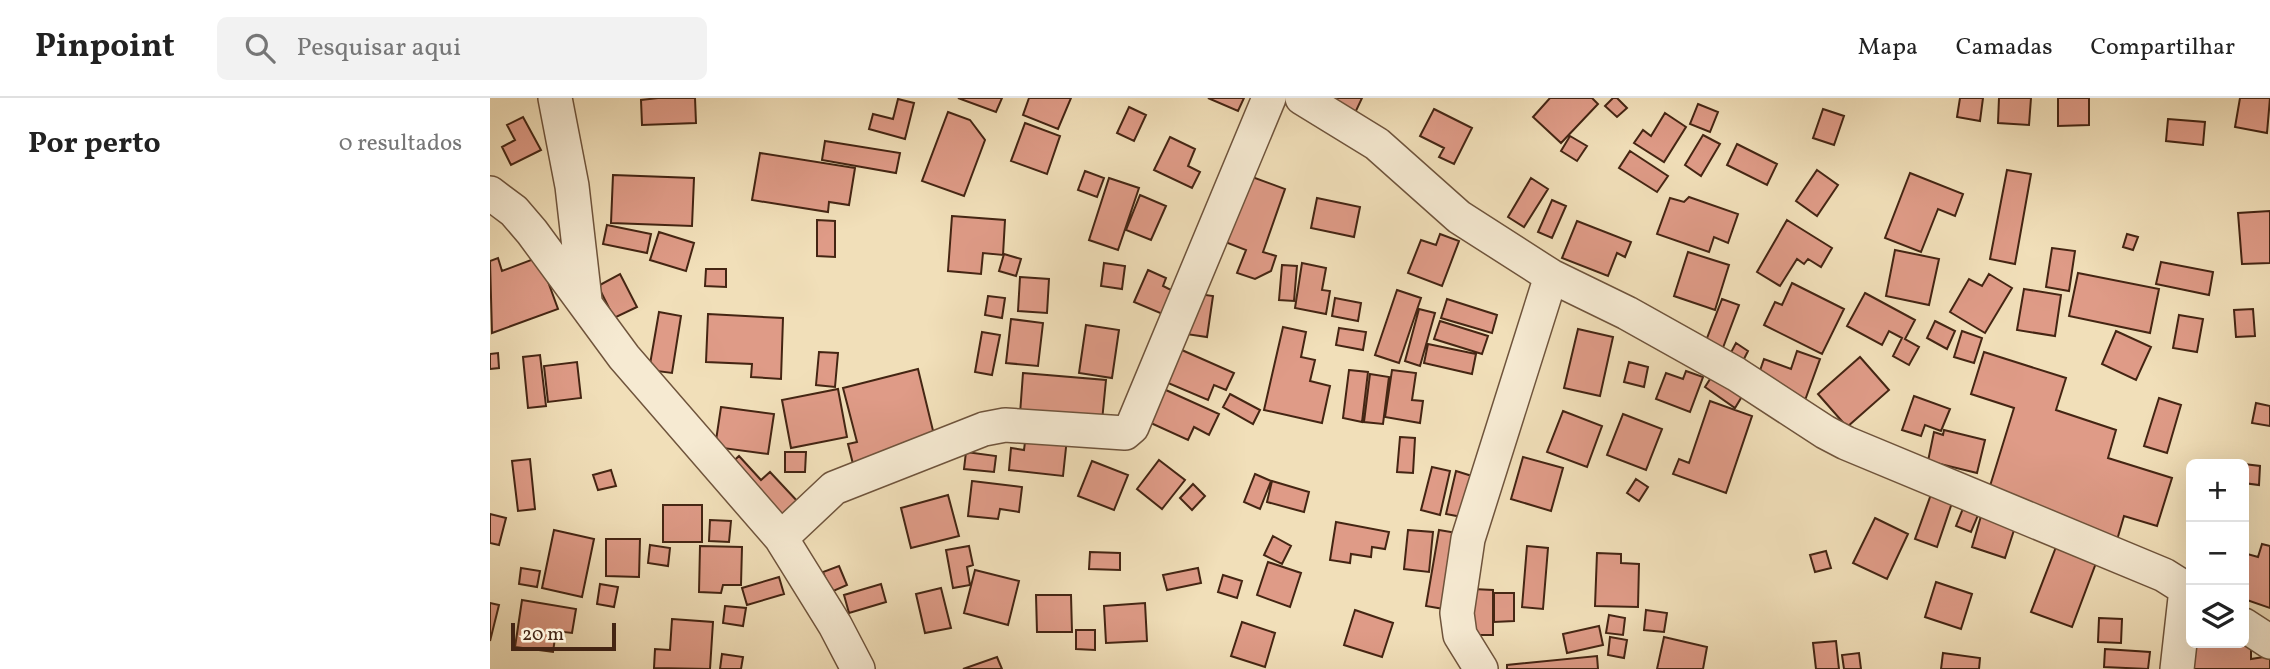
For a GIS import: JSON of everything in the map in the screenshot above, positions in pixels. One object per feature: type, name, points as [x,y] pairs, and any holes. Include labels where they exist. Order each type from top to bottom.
[{"type":"street","points":[[555,98],[572,186],[585,302]]},
{"type":"street","points":[[781,538],[834,488],[984,429],[1005,425],[1125,433],[1132,427],[1269,98]]},
{"type":"street","points":[[1302,98],[1377,144],[1459,217],[1551,276],[1627,313],[1736,374],[1825,432],[2164,575],[2186,589]]},
{"type":"street","points":[[490,193],[514,211],[533,232],[624,357],[781,538],[859,669]]},
{"type":"street","points":[[1481,669],[1460,635],[1457,613],[1468,539],[1551,276]]},
{"type":"street","points":[[2177,669],[2186,610]]},
{"type":"street","points":[[2249,628],[2270,642]]},
{"type":"building","points":[[695,98],[696,123],[642,125],[641,100]]},
{"type":"building","points":[[958,98],[1002,98],[996,112]]},
{"type":"building","points":[[1029,98],[1071,98],[1058,129],[1023,115]]},
{"type":"building","points":[[1208,98],[1244,98],[1238,111]]},
{"type":"building","points":[[1325,98],[1362,98],[1355,113]]},
{"type":"building","points":[[1550,98],[1592,98],[1598,104],[1561,143],[1533,117]]},
{"type":"building","points":[[1613,98],[1617,98],[1627,108],[1617,117],[1605,106]]},
{"type":"building","points":[[1960,98],[1983,98],[1980,121],[1957,117]]},
{"type":"building","points":[[1999,98],[2031,98],[2029,125],[1998,123]]},
{"type":"building","points":[[2058,98],[2089,98],[2089,125],[2058,126]]},
{"type":"building","points":[[2240,98],[2270,98],[2267,133],[2235,127]]},
{"type":"building","points":[[898,99],[914,103],[905,139],[869,129],[873,114],[893,119]]},
{"type":"building","points":[[1698,104],[1718,112],[1710,132],[1690,124]]},
{"type":"building","points":[[1129,107],[1146,115],[1134,141],[1117,133]]},
{"type":"building","points":[[1434,109],[1472,128],[1454,164],[1439,157],[1444,148],[1420,136]]},
{"type":"building","points":[[1823,109],[1844,116],[1834,145],[1813,138]]},
{"type":"building","points":[[948,112],[970,120],[985,140],[964,196],[922,181]]},
{"type":"building","points":[[1665,113],[1686,127],[1664,162],[1634,143],[1643,130],[1651,136]]},
{"type":"building","points":[[523,117],[541,150],[511,165],[502,147],[515,140],[507,125]]},
{"type":"building","points":[[2168,119],[2205,122],[2203,145],[2166,141]]},
{"type":"building","points":[[1025,123],[1060,136],[1047,174],[1011,161]]},
{"type":"building","points":[[1703,135],[1720,144],[1701,176],[1685,165]]},
{"type":"building","points":[[1570,136],[1587,146],[1577,161],[1561,151]]},
{"type":"building","points":[[1170,137],[1195,149],[1188,166],[1200,172],[1192,188],[1154,170]]},
{"type":"building","points":[[825,141],[900,153],[896,173],[822,160]]},
{"type":"building","points":[[1737,144],[1777,164],[1767,185],[1727,165]]},
{"type":"building","points":[[1630,151],[1668,176],[1657,192],[1619,168]]},
{"type":"building","points":[[760,153],[855,168],[849,205],[829,202],[828,212],[752,200]]},
{"type":"building","points":[[1817,170],[1838,185],[1817,216],[1796,201]]},
{"type":"building","points":[[2007,170],[2031,174],[2015,264],[1990,259]]},
{"type":"building","points":[[1085,171],[1104,178],[1097,197],[1078,190]]},
{"type":"building","points":[[1910,173],[1963,194],[1955,216],[1938,209],[1921,252],[1885,238]]},
{"type":"building","points":[[1244,174],[1285,189],[1263,252],[1276,256],[1271,271],[1255,279],[1237,273],[1246,250],[1220,240]]},
{"type":"building","points":[[613,175],[694,178],[692,226],[611,223]]},
{"type":"building","points":[[1109,178],[1139,188],[1118,250],[1089,240]]},
{"type":"building","points":[[1531,178],[1548,189],[1524,227],[1508,217]]},
{"type":"building","points":[[1140,195],[1166,206],[1151,240],[1126,230]]},
{"type":"building","points":[[1689,197],[1738,214],[1728,243],[1714,237],[1709,252],[1657,234],[1670,198],[1684,202]]},
{"type":"building","points":[[1317,198],[1360,207],[1354,237],[1311,228]]},
{"type":"building","points":[[1552,200],[1566,206],[1552,238],[1538,232]]},
{"type":"building","points":[[2270,211],[2270,263],[2242,264],[2238,213]]},
{"type":"building","points":[[952,216],[1005,220],[1003,255],[983,253],[981,274],[948,271]]},
{"type":"building","points":[[817,220],[835,221],[835,257],[817,256]]},
{"type":"building","points":[[1787,220],[1832,248],[1821,267],[1808,259],[1804,264],[1797,259],[1780,286],[1757,272]]},
{"type":"building","points":[[1577,221],[1631,242],[1625,257],[1617,253],[1608,276],[1562,258]]},
{"type":"building","points":[[607,225],[651,234],[647,253],[603,244]]},
{"type":"building","points":[[659,232],[694,243],[686,271],[650,260]]},
{"type":"building","points":[[1440,234],[1459,241],[1442,286],[1408,273],[1421,240],[1436,245]]},
{"type":"building","points":[[2127,234],[2138,237],[2133,250],[2123,247]]},
{"type":"building","points":[[2052,248],[2075,251],[2069,291],[2046,287]]},
{"type":"building","points":[[1895,250],[1939,259],[1929,305],[1886,296]]},
{"type":"building","points":[[1688,252],[1729,265],[1715,310],[1674,296]]},
{"type":"building","points":[[1004,254],[1021,259],[1016,276],[999,271]]},
{"type":"building","points":[[539,257],[558,309],[492,333],[490,261],[498,258],[502,271]]},
{"type":"building","points":[[2161,262],[2213,272],[2209,295],[2156,284]]},
{"type":"building","points":[[1104,263],[1125,266],[1122,289],[1101,286]]},
{"type":"building","points":[[1302,263],[1326,268],[1322,290],[1330,291],[1326,314],[1295,308]]},
{"type":"building","points":[[1282,265],[1297,266],[1294,301],[1279,300]]},
{"type":"building","points":[[706,269],[726,269],[726,287],[705,286]]},
{"type":"building","points":[[1148,270],[1166,278],[1163,286],[1175,292],[1165,315],[1134,302]]},
{"type":"building","points":[[2078,273],[2159,289],[2150,333],[2069,316]]},
{"type":"building","points":[[620,274],[637,307],[614,318],[598,286]]},
{"type":"building","points":[[1989,274],[2012,288],[1985,333],[1950,312],[1969,279],[1982,286]]},
{"type":"building","points":[[1020,277],[1049,279],[1047,313],[1018,311]]},
{"type":"building","points":[[1792,283],[1844,309],[1822,354],[1764,325],[1775,302],[1782,305]]},
{"type":"building","points":[[2024,289],[2061,295],[2055,336],[2017,330]]},
{"type":"building","points":[[1397,290],[1421,298],[1399,363],[1375,355]]},
{"type":"building","points":[[1191,293],[1213,296],[1207,337],[1186,334]]},
{"type":"building","points":[[1865,293],[1915,320],[1905,339],[1919,347],[1909,365],[1893,356],[1902,338],[1889,331],[1882,345],[1847,326]]},
{"type":"building","points":[[988,296],[1005,298],[1002,318],[985,315]]},
{"type":"building","points":[[1335,298],[1361,303],[1358,321],[1332,316]]},
{"type":"building","points":[[1447,299],[1497,315],[1492,333],[1441,318]]},
{"type":"building","points":[[1722,299],[1739,305],[1721,353],[1704,346]]},
{"type":"building","points":[[1419,309],[1435,313],[1420,366],[1405,361]]},
{"type":"building","points":[[2253,309],[2255,336],[2236,337],[2234,310]]},
{"type":"building","points":[[659,312],[681,316],[672,373],[649,370]]},
{"type":"building","points":[[708,314],[783,318],[781,379],[751,377],[752,364],[706,362]]},
{"type":"building","points":[[2179,315],[2203,319],[2197,352],[2173,348]]},
{"type":"building","points":[[1011,319],[1043,323],[1038,366],[1006,363]]},
{"type":"building","points":[[1440,321],[1488,336],[1482,354],[1434,339]]},
{"type":"building","points":[[1935,321],[1955,331],[1947,349],[1927,338]]},
{"type":"building","points":[[1086,325],[1119,330],[1112,378],[1079,373]]},
{"type":"building","points":[[1283,327],[1306,332],[1301,357],[1315,360],[1310,381],[1330,386],[1322,423],[1264,410]]},
{"type":"building","points":[[1339,328],[1366,332],[1363,350],[1336,345]]},
{"type":"building","points":[[1578,329],[1613,337],[1600,396],[1564,388]]},
{"type":"building","points":[[1962,331],[1982,338],[1974,363],[1954,357]]},
{"type":"building","points":[[2116,331],[2151,347],[2136,380],[2102,364]]},
{"type":"building","points":[[982,332],[1000,335],[992,375],[975,372]]},
{"type":"building","points":[[1736,343],[1748,351],[1741,365],[1728,358]]},
{"type":"building","points":[[1428,344],[1476,354],[1472,374],[1424,363]]},
{"type":"building","points":[[1175,347],[1234,373],[1226,390],[1214,385],[1208,400],[1161,380]]},
{"type":"building","points":[[1797,351],[1820,359],[1804,403],[1755,385],[1764,359],[1791,369]]},
{"type":"building","points":[[819,352],[838,353],[835,387],[816,385]]},
{"type":"building","points":[[1984,352],[2066,378],[2056,410],[2116,430],[2108,458],[2172,478],[2157,526],[2124,516],[2117,540],[1986,499],[2014,408],[1971,394]]},
{"type":"building","points":[[498,353],[499,368],[490,369],[490,354]]},
{"type":"building","points":[[540,355],[546,406],[528,408],[523,357]]},
{"type":"building","points":[[1860,357],[1889,390],[1847,427],[1818,394]]},
{"type":"building","points":[[577,362],[581,398],[548,402],[544,366]]},
{"type":"building","points":[[1629,362],[1648,367],[1644,387],[1624,382]]},
{"type":"building","points":[[918,369],[936,443],[853,464],[848,444],[857,442],[843,388]]},
{"type":"building","points":[[1349,370],[1368,372],[1362,422],[1343,418]]},
{"type":"building","points":[[1392,370],[1416,373],[1412,400],[1423,401],[1420,423],[1385,417]]},
{"type":"building","points":[[1686,371],[1703,377],[1690,412],[1656,399],[1666,373],[1683,379]]},
{"type":"building","points":[[1023,373],[1106,380],[1102,421],[1020,414]]},
{"type":"building","points":[[1714,373],[1744,393],[1735,408],[1705,387]]},
{"type":"building","points":[[1370,374],[1389,377],[1383,424],[1364,422]]},
{"type":"building","points":[[1157,386],[1219,414],[1209,435],[1194,427],[1188,440],[1142,419]]},
{"type":"building","points":[[838,389],[847,437],[791,448],[782,400]]},
{"type":"building","points":[[1230,394],[1260,410],[1253,424],[1223,407]]},
{"type":"building","points":[[1914,396],[1950,409],[1941,431],[1925,425],[1921,436],[1902,430]]},
{"type":"building","points":[[2159,398],[2181,405],[2167,453],[2144,446]]},
{"type":"building","points":[[1710,401],[1752,416],[1726,493],[1673,474],[1679,459],[1689,463]]},
{"type":"building","points":[[2256,403],[2270,406],[2270,426],[2252,423]]},
{"type":"building","points":[[721,407],[774,414],[768,454],[715,447]]},
{"type":"building","points":[[1563,411],[1602,426],[1587,467],[1547,452]]},
{"type":"building","points":[[1623,414],[1662,429],[1646,470],[1607,455]]},
{"type":"building","points":[[1944,430],[1985,440],[1977,473],[1928,461],[1934,432],[1943,435]]},
{"type":"building","points":[[1026,434],[1067,438],[1063,476],[1009,470],[1011,448],[1024,450]]},
{"type":"building","points":[[1400,437],[1415,438],[1413,473],[1397,472]]},
{"type":"building","points":[[785,452],[806,452],[805,472],[785,472]]},
{"type":"building","points":[[966,452],[996,456],[994,472],[964,469]]},
{"type":"building","points":[[739,456],[761,480],[770,472],[799,503],[777,523],[726,468]]},
{"type":"building","points":[[1523,457],[1563,468],[1551,511],[1511,499]]},
{"type":"building","points":[[530,459],[535,509],[518,511],[512,461]]},
{"type":"building","points":[[1159,460],[1185,480],[1162,509],[1137,489]]},
{"type":"building","points":[[1092,461],[1128,475],[1114,510],[1078,496]]},
{"type":"building","points":[[2249,465],[2260,466],[2259,485],[2249,484]]},
{"type":"building","points":[[1432,467],[1450,471],[1440,515],[1421,510]]},
{"type":"building","points":[[611,470],[616,486],[598,490],[593,475]]},
{"type":"building","points":[[1456,471],[1472,476],[1462,517],[1446,514]]},
{"type":"building","points":[[1255,474],[1271,481],[1260,509],[1244,502]]},
{"type":"building","points":[[1636,479],[1648,487],[1639,501],[1627,493]]},
{"type":"building","points":[[972,481],[1022,487],[1019,512],[1000,509],[998,519],[968,516]]},
{"type":"building","points":[[1272,481],[1309,492],[1304,512],[1267,502]]},
{"type":"building","points":[[1193,484],[1205,496],[1192,510],[1180,498]]},
{"type":"building","points":[[1934,486],[1955,494],[1937,547],[1915,539]]},
{"type":"building","points":[[948,495],[959,536],[911,548],[901,508]]},
{"type":"building","points":[[1966,501],[1981,508],[1971,532],[1956,526]]},
{"type":"building","points":[[663,505],[702,505],[702,542],[663,542]]},
{"type":"building","points":[[490,514],[506,518],[499,545],[490,543]]},
{"type":"building","points":[[1981,516],[2015,527],[2005,558],[1972,547]]},
{"type":"building","points":[[1875,518],[1908,534],[1887,579],[1853,563]]},
{"type":"building","points":[[710,520],[731,521],[729,542],[709,541]]},
{"type":"building","points":[[1336,522],[1389,532],[1385,549],[1372,547],[1371,557],[1351,554],[1350,563],[1330,560]]},
{"type":"building","points":[[554,530],[594,539],[582,597],[542,588]]},
{"type":"building","points":[[1408,530],[1433,532],[1429,572],[1404,569]]},
{"type":"building","points":[[1439,530],[1457,533],[1444,609],[1426,606]]},
{"type":"building","points":[[1273,536],[1291,546],[1282,564],[1264,555]]},
{"type":"building","points":[[606,539],[640,539],[639,577],[606,576]]},
{"type":"building","points":[[2262,544],[2270,546],[2270,608],[2249,601],[2249,554],[2258,557]]},
{"type":"building","points":[[650,545],[670,548],[668,566],[648,563]]},
{"type":"building","points":[[700,546],[742,547],[741,585],[723,585],[721,593],[699,592]]},
{"type":"building","points":[[969,546],[973,565],[967,567],[970,585],[953,588],[946,550]]},
{"type":"building","points":[[1527,546],[1548,548],[1543,609],[1522,607]]},
{"type":"building","points":[[2056,547],[2096,563],[2072,627],[2031,612]]},
{"type":"building","points":[[1826,551],[1831,568],[1815,572],[1810,555]]},
{"type":"building","points":[[1090,552],[1120,553],[1120,570],[1089,569]]},
{"type":"building","points":[[1597,553],[1621,554],[1621,563],[1639,564],[1638,607],[1595,606]]},
{"type":"building","points":[[1268,562],[1301,573],[1290,607],[1257,595]]},
{"type":"building","points":[[839,566],[847,585],[831,592],[823,572]]},
{"type":"building","points":[[521,568],[540,571],[537,587],[519,584]]},
{"type":"building","points":[[1198,568],[1201,583],[1167,590],[1163,575]]},
{"type":"building","points":[[975,570],[1019,581],[1008,625],[964,613]]},
{"type":"building","points":[[1223,575],[1242,581],[1237,598],[1218,592]]},
{"type":"building","points":[[779,577],[784,594],[747,605],[742,588]]},
{"type":"building","points":[[1936,582],[1972,594],[1961,629],[1925,617]]},
{"type":"building","points":[[600,584],[618,587],[614,607],[597,604]]},
{"type":"building","points":[[881,584],[886,602],[849,613],[844,595]]},
{"type":"building","points":[[941,588],[951,628],[925,633],[916,594]]},
{"type":"building","points":[[1473,589],[1493,590],[1493,635],[1473,635]]},
{"type":"building","points":[[1494,593],[1514,593],[1514,621],[1494,622]]},
{"type":"building","points":[[1036,595],[1071,595],[1072,632],[1037,632]]},
{"type":"building","points":[[522,600],[576,609],[572,633],[556,631],[553,652],[515,647]]},
{"type":"building","points":[[490,603],[499,605],[490,641]]},
{"type":"building","points":[[1145,603],[1147,641],[1106,643],[1104,606]]},
{"type":"building","points":[[725,606],[746,608],[743,626],[723,623]]},
{"type":"building","points":[[1355,610],[1393,623],[1382,657],[1344,645]]},
{"type":"building","points":[[1646,610],[1667,613],[1664,632],[1644,630]]},
{"type":"building","points":[[1609,615],[1625,618],[1623,635],[1606,633]]},
{"type":"building","points":[[2099,618],[2122,619],[2121,643],[2098,642]]},
{"type":"building","points":[[672,619],[713,622],[710,669],[654,668],[655,649],[670,650]]},
{"type":"building","points":[[1242,622],[1275,633],[1265,667],[1231,656]]},
{"type":"building","points":[[1599,626],[1603,645],[1567,653],[1563,634]]},
{"type":"building","points":[[1076,630],[1095,630],[1095,650],[1076,649]]},
{"type":"building","points":[[1610,637],[1627,640],[1624,658],[1608,655]]},
{"type":"building","points":[[1664,637],[1707,647],[1703,669],[1657,669]]},
{"type":"building","points":[[1836,641],[1839,669],[1816,669],[1813,643]]},
{"type":"building","points":[[2249,641],[2251,659],[2270,656],[2270,669],[2191,669],[2191,648],[2249,648]]},
{"type":"building","points":[[2105,649],[2150,652],[2148,669],[2104,667]]},
{"type":"building","points":[[1859,653],[1861,669],[1844,669],[1842,655]]},
{"type":"building","points":[[1943,653],[1980,658],[1979,669],[1941,669]]},
{"type":"building","points":[[722,654],[743,657],[741,669],[720,669]]},
{"type":"building","points":[[1597,656],[1598,669],[1507,669],[1507,665]]},
{"type":"building","points":[[997,657],[1002,669],[963,669]]}]
